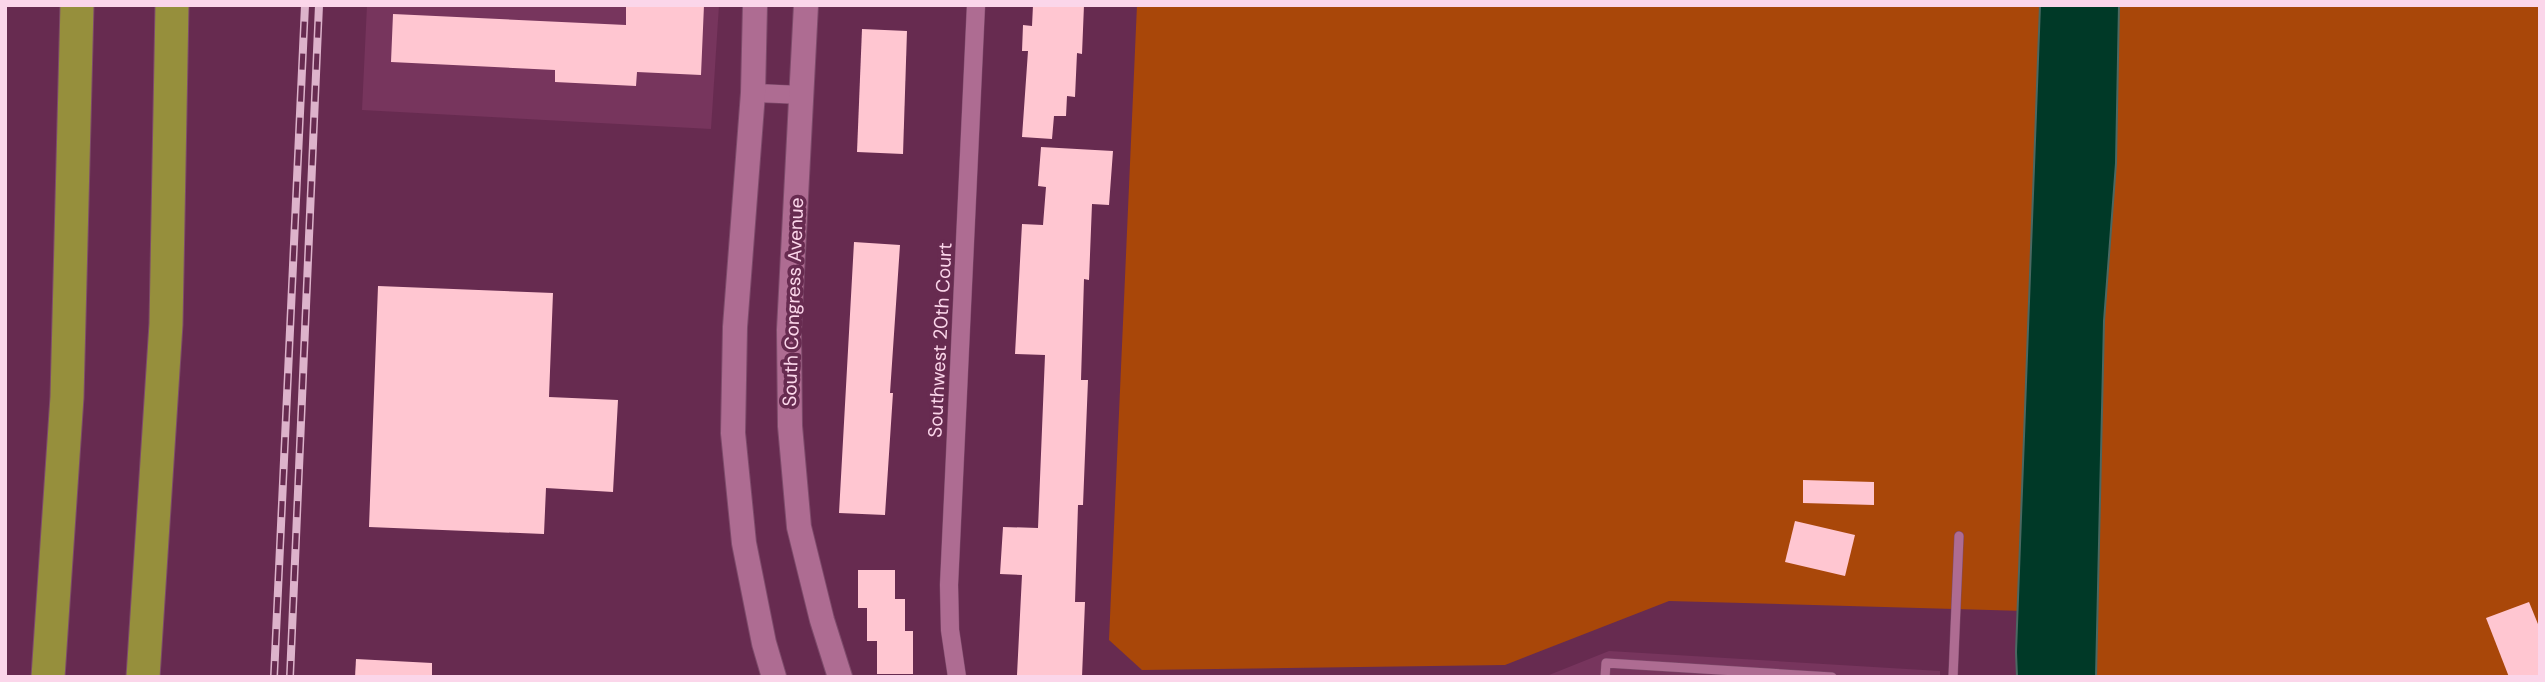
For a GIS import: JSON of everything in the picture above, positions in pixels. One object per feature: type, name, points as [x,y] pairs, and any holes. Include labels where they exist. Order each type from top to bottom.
[{"type":"highway","points":[[48,677],[67,397],[77,5]]},
{"type":"highway","points":[[143,677],[166,324],[173,5]]},
{"type":"main road","points":[[755,5],[753,93],[735,327],[733,433],[744,543],[764,643],[774,677]]},
{"type":"main road","name":"South Congress Avenue","points":[[806,5],[789,330],[790,426],[799,527],[822,621],[840,677]]},
{"type":"street","name":"Southwest 20th Court","points":[[957,677],[950,630],[949,585],[976,5]]},
{"type":"street","points":[[753,93],[802,95]]},
{"type":"lane","points":[[1953,677],[1959,536]]},
{"type":"lane","points":[[1605,677],[1606,663],[1832,677]]},
{"type":"shaded area","points":[[367,5],[719,5],[711,129],[362,110]]},
{"type":"shaded area","points":[[1137,5],[2540,5],[2540,677],[2096,677],[2097,613],[1669,601],[1505,665],[1142,670],[1109,640]]},
{"type":"shaded area","points":[[2040,5],[2119,5],[2116,163],[2104,321],[2096,677],[2017,677]]},
{"type":"shaded area","points":[[1609,651],[1940,671],[1940,677],[1544,677]]},
{"type":"building","points":[[626,5],[704,5],[701,75],[637,72],[636,86],[555,82],[555,70],[391,62],[393,14],[626,25]]},
{"type":"building","points":[[1033,5],[1084,5],[1082,54],[1077,53],[1075,97],[1067,96],[1066,116],[1054,116],[1052,139],[1022,137],[1028,51],[1022,51],[1023,25],[1032,26]]},
{"type":"building","points":[[862,29],[907,31],[903,154],[857,152]]},
{"type":"building","points":[[1041,147],[1113,151],[1109,205],[1092,204],[1089,280],[1084,279],[1081,380],[1088,380],[1083,505],[1078,505],[1075,602],[1085,602],[1082,677],[1017,675],[1022,575],[1000,574],[1003,527],[1038,528],[1045,355],[1015,354],[1022,224],[1043,225],[1046,187],[1038,186]]},
{"type":"building","points":[[854,242],[900,245],[885,515],[839,513]]},
{"type":"building","points":[[378,286],[553,293],[549,397],[618,400],[613,492],[546,488],[544,534],[369,527]]},
{"type":"building","points":[[1803,480],[1874,482],[1874,505],[1803,503]]},
{"type":"building","points":[[1795,521],[1855,535],[1845,576],[1785,562]]},
{"type":"building","points":[[858,570],[895,570],[895,599],[905,599],[905,631],[913,631],[913,674],[877,674],[877,641],[867,641],[867,608],[858,608]]},
{"type":"building","points":[[2529,602],[2540,629],[2540,677],[2509,677],[2486,618]]},
{"type":"building","points":[[356,659],[432,663],[432,677],[355,677]]},
{"type":"railway","points":[[274,677],[305,5]]},
{"type":"railway","points":[[290,677],[319,5]]}]
